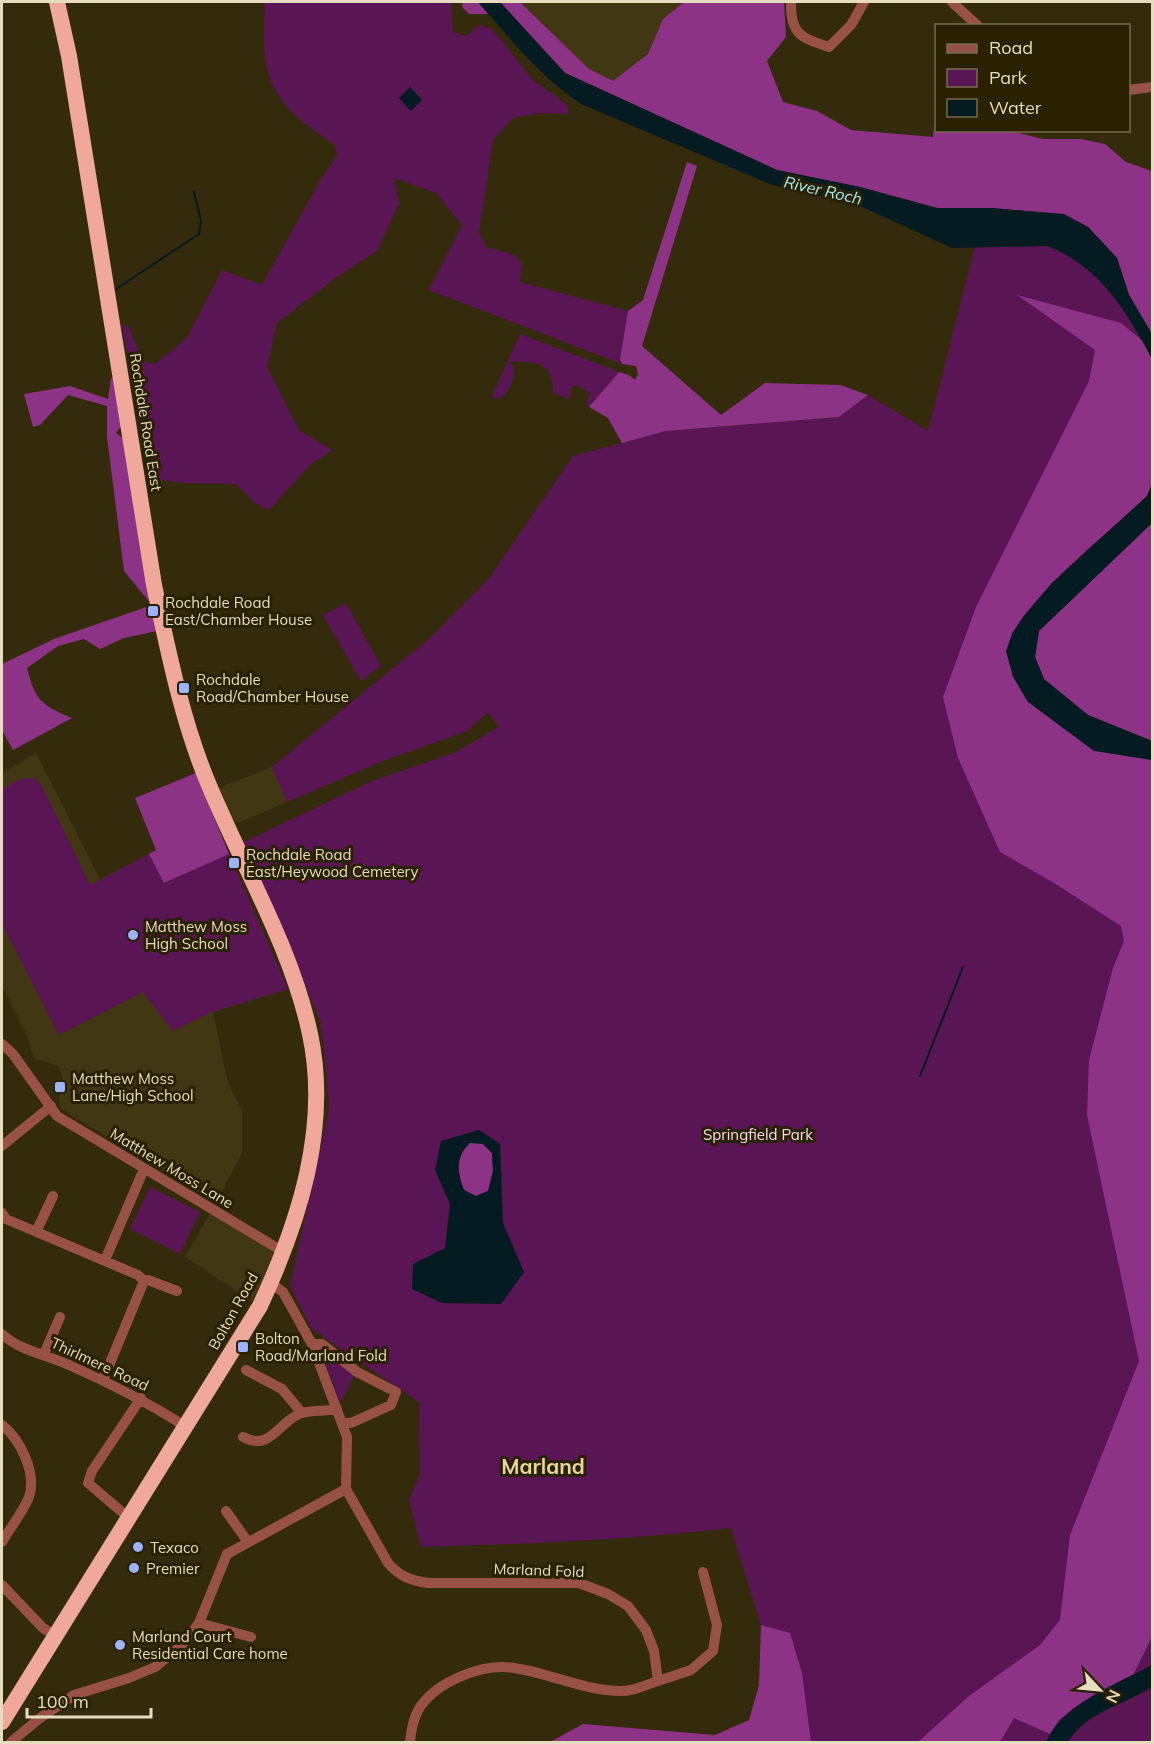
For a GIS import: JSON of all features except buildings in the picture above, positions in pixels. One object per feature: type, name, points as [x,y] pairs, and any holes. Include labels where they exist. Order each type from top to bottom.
[{"type":"highway","name":"Rochdale Road East","points":[[57,2],[69,56],[160,616],[194,743],[232,839]]},
{"type":"highway","name":"Bolton Road","points":[[2,1722],[260,1306],[271,1283],[310,1164],[317,1107],[310,1033],[297,990],[232,839]]},
{"type":"street","points":[[790,2],[798,34],[802,39],[829,46],[851,25],[864,2]]},
{"type":"street","points":[[952,2],[976,24]]},
{"type":"street","points":[[1130,90],[1152,87]]},
{"type":"street","name":"Matthew Moss Lane","points":[[2,1044],[13,1054],[57,1116],[282,1251]]},
{"type":"street","points":[[2,1146],[51,1106]]},
{"type":"street","points":[[105,1260],[144,1169]]},
{"type":"street","points":[[36,1232],[53,1196]]},
{"type":"street","points":[[3,1220],[105,1260],[138,1275],[144,1281],[148,1280],[177,1291]]},
{"type":"street","points":[[103,1380],[144,1281]]},
{"type":"street","points":[[11,1743],[40,1718],[74,1695],[129,1678],[155,1667],[182,1645],[199,1623],[227,1554],[346,1489],[347,1437],[337,1409],[312,1344],[283,1292],[271,1283]]},
{"type":"street","points":[[45,1354],[60,1317]]},
{"type":"street","name":"Thirlmere Road","points":[[2,1334],[9,1342],[45,1354],[141,1398],[185,1426]]},
{"type":"street","points":[[312,1344],[322,1344],[357,1372],[396,1392],[391,1405],[351,1423],[342,1423]]},
{"type":"street","points":[[246,1370],[282,1389],[301,1412]]},
{"type":"street","points":[[129,1518],[88,1483],[92,1471],[141,1398]]},
{"type":"street","points":[[247,1442],[262,1442],[270,1438],[282,1424],[301,1412],[337,1409]]},
{"type":"street","points":[[2,1425],[9,1431],[29,1467],[29,1496],[2,1542]]},
{"type":"street","name":"Marland Fold","points":[[346,1489],[388,1563],[406,1579],[428,1583],[579,1583],[618,1599],[628,1606],[646,1630],[654,1651],[658,1681]]},
{"type":"street","points":[[226,1511],[248,1542]]},
{"type":"street","points":[[410,1743],[415,1718],[427,1699],[451,1681],[477,1672],[503,1667],[515,1668],[618,1691],[629,1690],[691,1670],[713,1651],[717,1625],[703,1572]]},
{"type":"street","points":[[2,1585],[43,1628],[54,1635]]},
{"type":"street","points":[[199,1623],[251,1637]]},
{"type":"shaded area","points":[[462,2],[478,2],[488,14],[469,14],[463,8]]},
{"type":"shaded area","points":[[500,2],[520,2],[589,69],[613,81],[648,54],[663,19],[684,2],[784,2],[786,37],[767,61],[783,102],[817,111],[851,130],[933,137],[935,122],[935,132],[1015,132],[1043,139],[1081,139],[1105,144],[1126,162],[1152,171],[1152,334],[1129,295],[1117,258],[1088,227],[1064,215],[992,208],[937,208],[860,187],[777,170],[565,73]]},
{"type":"shaded area","points":[[520,2],[684,2],[663,19],[648,54],[613,82],[589,69]]},
{"type":"shaded area","points":[[687,162],[697,166],[642,346],[721,415],[765,383],[840,385],[868,395],[839,417],[666,431],[622,443],[608,418],[589,407],[619,372],[635,380],[638,374],[636,366],[622,364],[620,359],[628,311],[643,300]]},
{"type":"shaded area","points":[[1017,295],[1121,323],[1143,341],[1152,359],[1152,484],[1147,496],[1041,595],[1012,634],[1094,750],[1152,760],[1152,1637],[1133,1675],[1074,1708],[1059,1720],[1050,1734],[1014,1718],[1000,1742],[918,1742],[969,1696],[1040,1645],[1060,1620],[1070,1535],[1139,1361],[1087,1115],[1089,1060],[1113,968],[1124,941],[1121,926],[1000,852],[958,758],[943,697],[976,607],[1089,381],[1095,350]]},
{"type":"shaded area","points":[[111,378],[114,378],[122,425],[116,433],[124,439],[157,631],[124,638],[100,649],[84,639],[58,646],[27,668],[33,687],[41,700],[46,705],[72,718],[13,750],[2,730],[2,664],[54,639],[152,605],[124,571],[107,437],[107,406],[68,395],[40,425],[33,427],[24,394],[70,386],[108,399]]},
{"type":"shaded area","points":[[1152,523],[1152,741],[1088,715],[1044,679],[1035,657],[1039,631]]},
{"type":"shaded area","name":"Matthew Moss High School","points":[[36,753],[100,879],[149,854],[164,883],[229,854],[288,989],[213,1012],[228,1083],[242,1110],[242,1153],[216,1202],[61,1109],[59,1099],[63,1080],[59,1066],[34,1058],[27,1036],[2,986],[2,773]]},
{"type":"shaded area","points":[[272,767],[287,802],[238,823],[229,815],[219,788]]},
{"type":"shaded area","points":[[196,773],[229,854],[164,883],[149,854],[156,850],[135,798]]},
{"type":"shaded area","points":[[470,1142],[483,1144],[492,1153],[493,1171],[488,1191],[476,1196],[464,1190],[459,1171],[462,1153]]},
{"type":"shaded area","points":[[211,1212],[274,1252],[255,1303],[185,1257]]},
{"type":"shaded area","points":[[761,1625],[790,1633],[802,1673],[811,1742],[550,1742],[583,1724],[715,1735],[749,1720],[759,1685]]},
{"type":"green space","points":[[265,2],[451,2],[453,32],[466,36],[479,25],[492,29],[533,80],[566,104],[569,114],[539,113],[513,118],[493,140],[479,232],[486,247],[514,255],[522,264],[520,282],[628,311],[620,359],[622,364],[429,290],[462,225],[436,193],[394,178],[399,204],[377,251],[337,277],[277,323],[267,367],[299,430],[332,450],[311,464],[269,510],[255,503],[236,484],[184,483],[149,478],[122,325],[129,327],[142,361],[155,364],[187,338],[222,270],[262,285],[321,179],[337,156],[335,145],[296,115],[273,86],[265,51]]},
{"type":"green space","name":"Springfield Park","points":[[1047,246],[1062,251],[1090,271],[1116,297],[1152,359],[1152,484],[1147,496],[1052,583],[1094,750],[1152,760],[1152,1662],[1150,1666],[1050,1734],[1046,1742],[761,1742],[761,1625],[731,1528],[576,1541],[421,1547],[409,1500],[420,1474],[419,1402],[312,1329],[290,1286],[329,1110],[326,1066],[320,1020],[244,842],[372,781],[454,753],[499,727],[488,712],[467,731],[383,761],[287,802],[272,767],[430,638],[490,577],[573,456],[666,431],[839,417],[868,395],[928,431],[975,247]]},
{"type":"green space","points":[[520,334],[619,372],[589,407],[586,403],[590,393],[577,385],[571,387],[570,399],[553,393],[553,383],[547,369],[535,363],[509,362],[514,367],[510,387],[501,398],[491,398]]},
{"type":"green space","points":[[346,603],[381,666],[361,681],[323,615]]},
{"type":"green space","points":[[35,778],[42,786],[90,885],[149,854],[164,883],[229,854],[288,989],[212,1012],[173,1031],[143,992],[59,1035],[2,924],[2,789],[21,779]]},
{"type":"green space","points":[[150,1187],[200,1212],[180,1254],[130,1229]]},
{"type":"green space","points":[[323,1350],[354,1376],[340,1404],[323,1355]]},
{"type":"green space","points":[[1152,1687],[1152,1742],[1068,1742],[1085,1723],[1095,1716]]},
{"type":"water","name":"River Roch","points":[[478,2],[500,2],[565,73],[777,170],[860,187],[937,208],[992,208],[1064,214],[1088,227],[1117,258],[1129,295],[1152,334],[1152,359],[1133,325],[1110,292],[1082,265],[1065,254],[1047,246],[952,248],[858,205],[772,185],[581,104],[539,69]]},
{"type":"water","points":[[410,87],[422,100],[411,111],[399,98]]},
{"type":"water","points":[[1152,484],[1152,523],[1039,631],[1035,657],[1044,679],[1088,715],[1152,741],[1152,760],[1094,751],[1028,702],[1013,677],[1006,651],[1012,634],[1023,617],[1052,583],[1147,496]]},
{"type":"water","points":[[479,1130],[500,1144],[503,1223],[524,1272],[501,1304],[442,1303],[412,1289],[413,1264],[445,1248],[450,1204],[435,1170],[441,1141]],"holes":[[[470,1143],[483,1144],[492,1153],[493,1171],[488,1191],[476,1196],[464,1190],[459,1165],[462,1154]]]},
{"type":"water","points":[[1152,1662],[1152,1687],[1095,1716],[1085,1723],[1068,1742],[1046,1742],[1054,1728],[1077,1706],[1150,1666]]},
{"type":"waterway","points":[[116,289],[199,234],[201,221],[194,192]]},
{"type":"waterway","points":[[920,1076],[963,967]]},
{"type":"place","name":"Rochdale Road East/Chamber House","points":[[153,611]]},
{"type":"place","name":"Rochdale Road/Chamber House","points":[[184,688]]},
{"type":"place","name":"Rochdale Road East/Heywood Cemetery","points":[[234,863]]},
{"type":"place","name":"Matthew Moss High School","points":[[133,935]]},
{"type":"place","name":"Matthew Moss Lane/High School","points":[[60,1087]]},
{"type":"place","name":"Bolton Road/Marland Fold","points":[[243,1347]]},
{"type":"place","name":"Texaco","points":[[138,1547]]},
{"type":"place","name":"Premier","points":[[134,1568]]},
{"type":"place","name":"Marland Court Residential Care home","points":[[120,1645]]},
{"type":"district","name":"Marland","points":[[543,1466]]}]
